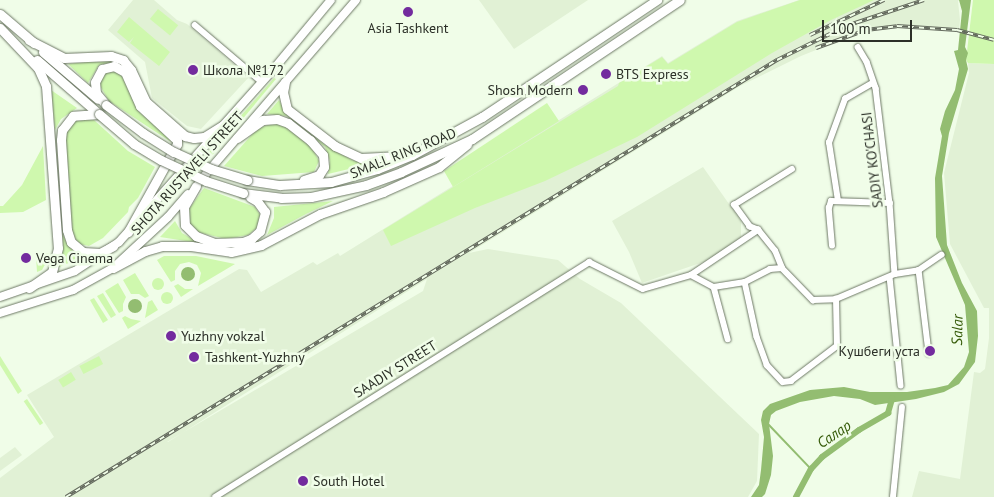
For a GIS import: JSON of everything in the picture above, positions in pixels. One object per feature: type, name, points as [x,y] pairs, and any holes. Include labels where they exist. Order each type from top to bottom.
[{"type":"highway","name":"SMALL RING ROAD","points":[[106,105],[126,121],[174,152],[211,169],[248,180],[280,185],[348,178],[412,155],[468,126],[657,0]]},
{"type":"highway","name":"SMALL RING ROAD","points":[[0,28],[134,144],[161,160],[206,181],[243,193],[270,198],[300,198],[352,189],[401,172],[472,139],[680,0]]},
{"type":"highway","points":[[0,14],[106,105]]},
{"type":"highway","points":[[0,28],[40,71],[47,94],[58,248],[52,272],[29,288]]},
{"type":"highway","points":[[29,40],[66,58],[111,56],[122,60],[132,70],[147,104],[185,136],[194,138],[204,137],[225,124]]},
{"type":"highway","points":[[595,42],[602,53]]},
{"type":"highway","points":[[106,105],[96,93],[95,82],[102,69],[114,66],[125,72],[143,109],[177,140],[177,144],[128,232]]},
{"type":"highway","points":[[285,82],[283,92],[287,109],[338,148],[364,158],[412,155]]},
{"type":"highway","points":[[99,114],[73,116],[66,123],[62,133],[67,232],[74,246],[83,252],[100,253],[113,246]]},
{"type":"highway","points":[[237,138],[263,120],[277,119],[294,127],[318,148],[324,161],[324,166],[319,175],[280,185]]},
{"type":"highway","points":[[113,268],[145,251],[162,246],[191,246],[230,252],[261,245],[320,214],[383,192],[439,167],[472,139]]},
{"type":"highway","points":[[196,186],[184,207],[185,225],[196,236],[214,243],[242,242],[251,239],[260,231],[265,217],[263,208],[257,201],[243,193]]},
{"type":"main road","name":"SHOTA RUSTAVELI STREET","points":[[0,297],[75,272],[113,246],[128,232],[225,124],[331,0]]},
{"type":"main road","name":"SHOTA RUSTAVELI STREET","points":[[0,313],[73,290],[113,268],[162,223],[196,186],[356,0]]},
{"type":"street","points":[[195,26],[262,82]]},
{"type":"street","name":"SADIY KO'CHASI","points":[[858,47],[867,62],[876,88],[890,203],[892,275],[901,385]]},
{"type":"street","points":[[838,201],[829,143],[845,99],[873,82]]},
{"type":"street","points":[[792,169],[734,205],[750,228],[758,230],[775,251],[782,268],[813,300],[836,299],[892,275],[919,270],[941,255]]},
{"type":"street","points":[[832,246],[829,208],[831,201],[890,203]]},
{"type":"street","points":[[758,230],[691,276],[714,287],[745,282],[770,269],[782,268]]},
{"type":"street","name":"SAADIY STREET","points":[[216,497],[589,262],[643,289],[691,276]]},
{"type":"street","points":[[919,270],[929,353]]},
{"type":"street","points":[[745,282],[757,337],[767,365],[783,382],[791,381],[837,346],[836,299]]},
{"type":"street","points":[[714,287],[728,339]]},
{"type":"street","points":[[893,497],[902,408]]},
{"type":"shaded area","name":"Школа №172","points":[[133,0],[154,0],[177,20],[187,24],[249,77],[201,129],[187,126],[152,98],[145,62],[108,30]]},
{"type":"shaded area","points":[[479,0],[588,0],[514,49]]},
{"type":"shaded area","points":[[799,0],[960,0],[958,1],[959,31],[906,27],[888,28],[856,34],[801,56],[740,86],[469,253],[488,249],[558,260],[580,279],[621,303],[759,434],[757,481],[748,497],[0,497],[0,478],[54,437],[27,395],[239,269],[247,270],[261,292],[313,262],[317,265],[338,253],[340,256],[662,56],[668,63],[737,21]],"holes":[[[427,279],[423,291],[183,433]]]},
{"type":"shaded area","points":[[800,0],[874,0],[831,20],[772,53],[637,137],[545,181],[475,208],[391,246],[383,230],[662,57],[668,64],[737,22]]},
{"type":"shaded area","name":"Salar","points":[[959,0],[971,0],[965,47],[968,53],[966,60],[968,69],[949,133],[942,176],[947,245],[962,283],[977,311],[978,336],[975,362],[959,384],[944,392],[916,399],[875,405],[860,399],[834,396],[800,402],[776,411],[771,415],[769,424],[773,456],[771,475],[765,494],[762,497],[751,497],[759,485],[761,470],[764,437],[761,420],[763,411],[770,404],[810,390],[844,387],[870,392],[907,392],[935,388],[948,385],[964,367],[969,352],[965,305],[936,237],[935,178],[942,136],[940,129],[945,111],[955,90],[959,69],[954,51],[958,50],[962,11]]},
{"type":"shaded area","points":[[973,0],[994,0],[994,64],[968,63],[966,60]]},
{"type":"shaded area","points":[[158,9],[178,25],[170,35],[150,19]]},
{"type":"shaded area","points":[[129,17],[170,52],[159,66],[130,43],[134,37],[129,42],[117,32]]},
{"type":"shaded area","points":[[101,60],[114,62],[99,65],[88,83],[68,64]]},
{"type":"shaded area","points":[[968,63],[994,64],[994,497],[912,497],[919,471],[960,479],[974,372],[980,373],[985,369],[989,338],[989,308],[984,308],[950,244],[944,173],[969,73]]},
{"type":"shaded area","points":[[109,69],[121,74],[138,111],[165,134],[171,142],[109,101],[99,84],[100,77]]},
{"type":"shaded area","points":[[274,78],[276,79],[209,159],[205,157]]},
{"type":"shaded area","points":[[51,90],[77,108],[61,119],[55,130]]},
{"type":"shaded area","points":[[279,100],[287,115],[325,145],[352,160],[370,164],[328,174],[330,161],[325,147],[287,116],[267,114]]},
{"type":"shaded area","points":[[547,103],[559,121],[453,187],[444,171]]},
{"type":"shaded area","points":[[85,118],[94,120],[128,151],[155,167],[138,198],[129,207],[128,212],[103,238],[89,246],[79,244],[72,233],[64,135],[72,119]]},
{"type":"shaded area","points":[[273,123],[285,126],[312,148],[319,161],[314,172],[262,176],[224,166],[257,129]]},
{"type":"shaded area","points":[[43,146],[46,200],[23,212],[0,213],[0,206],[3,206],[22,185]]},
{"type":"shaded area","points":[[703,167],[741,221],[741,238],[712,259],[642,283],[629,252],[612,221]]},
{"type":"shaded area","points":[[204,188],[255,207],[260,215],[258,227],[248,235],[226,239],[197,232],[190,224],[189,209]]},
{"type":"shaded area","points":[[333,201],[267,235],[274,218],[274,207]]},
{"type":"shaded area","points":[[175,221],[182,233],[199,243],[160,237]]},
{"type":"shaded area","points":[[62,233],[68,245],[83,257],[59,267],[63,252]]},
{"type":"shaded area","points":[[45,253],[49,254],[48,259],[42,270],[37,272],[36,256]]},
{"type":"shaded area","points":[[164,256],[196,256],[235,264],[198,286],[201,273],[197,265],[189,262],[180,264],[175,271],[175,280],[171,282],[157,260]]},
{"type":"shaded area","points":[[185,267],[191,267],[195,274],[191,281],[185,281],[181,277],[181,271]]},
{"type":"shaded area","points":[[135,273],[149,296],[145,298],[139,294],[131,294],[123,280]]},
{"type":"shaded area","points":[[156,278],[160,278],[164,284],[160,290],[156,290],[152,286],[152,282]]},
{"type":"shaded area","points":[[118,283],[126,297],[123,311],[119,313],[105,291]]},
{"type":"shaded area","points":[[178,284],[185,289],[193,289],[181,297],[174,286]]},
{"type":"shaded area","points":[[165,292],[169,292],[173,298],[169,304],[165,304],[161,300],[161,296]]},
{"type":"shaded area","points":[[103,293],[116,315],[111,318],[97,296]]},
{"type":"shaded area","points":[[94,298],[108,320],[103,323],[90,300]]},
{"type":"shaded area","points":[[132,299],[138,299],[142,306],[138,313],[132,313],[128,309],[128,303]]},
{"type":"shaded area","points":[[152,300],[158,310],[145,318],[148,302]]},
{"type":"shaded area","points":[[125,316],[141,321],[128,329],[122,318]]},
{"type":"shaded area","points":[[0,356],[22,391],[18,394],[0,365]]},
{"type":"shaded area","points":[[99,356],[103,364],[83,374],[79,366]]},
{"type":"shaded area","points":[[71,372],[76,380],[63,388],[58,380]]},
{"type":"shaded area","points":[[27,399],[43,423],[40,425],[24,401]]},
{"type":"shaded area","points":[[15,447],[22,455],[0,471],[0,458]]},
{"type":"waterway","name":"Салар","points":[[796,497],[811,469],[822,457],[859,430],[888,413],[892,399]]},
{"type":"waterway","points":[[768,424],[811,469]]},
{"type":"railway","points":[[810,35],[884,0]]},
{"type":"railway","points":[[66,497],[777,60],[846,26],[924,0]]},
{"type":"railway","points":[[816,48],[866,30],[897,26],[957,30],[994,40]]},
{"type":"place","name":"Asia Tashkent","points":[[408,12]]},
{"type":"place","name":"Школа №172","points":[[193,70]]},
{"type":"place","name":"BTS Express","points":[[606,74]]},
{"type":"place","name":"Shosh Modern","points":[[583,90]]},
{"type":"place","name":"Vega Cinema","points":[[26,258]]},
{"type":"place","name":"Yuzhny vokzal","points":[[171,336]]},
{"type":"place","name":"Кушбеги уста","points":[[930,351]]},
{"type":"place","name":"Tashkent-Yuzhny","points":[[194,357]]},
{"type":"place","name":"South Hotel","points":[[303,481]]}]
